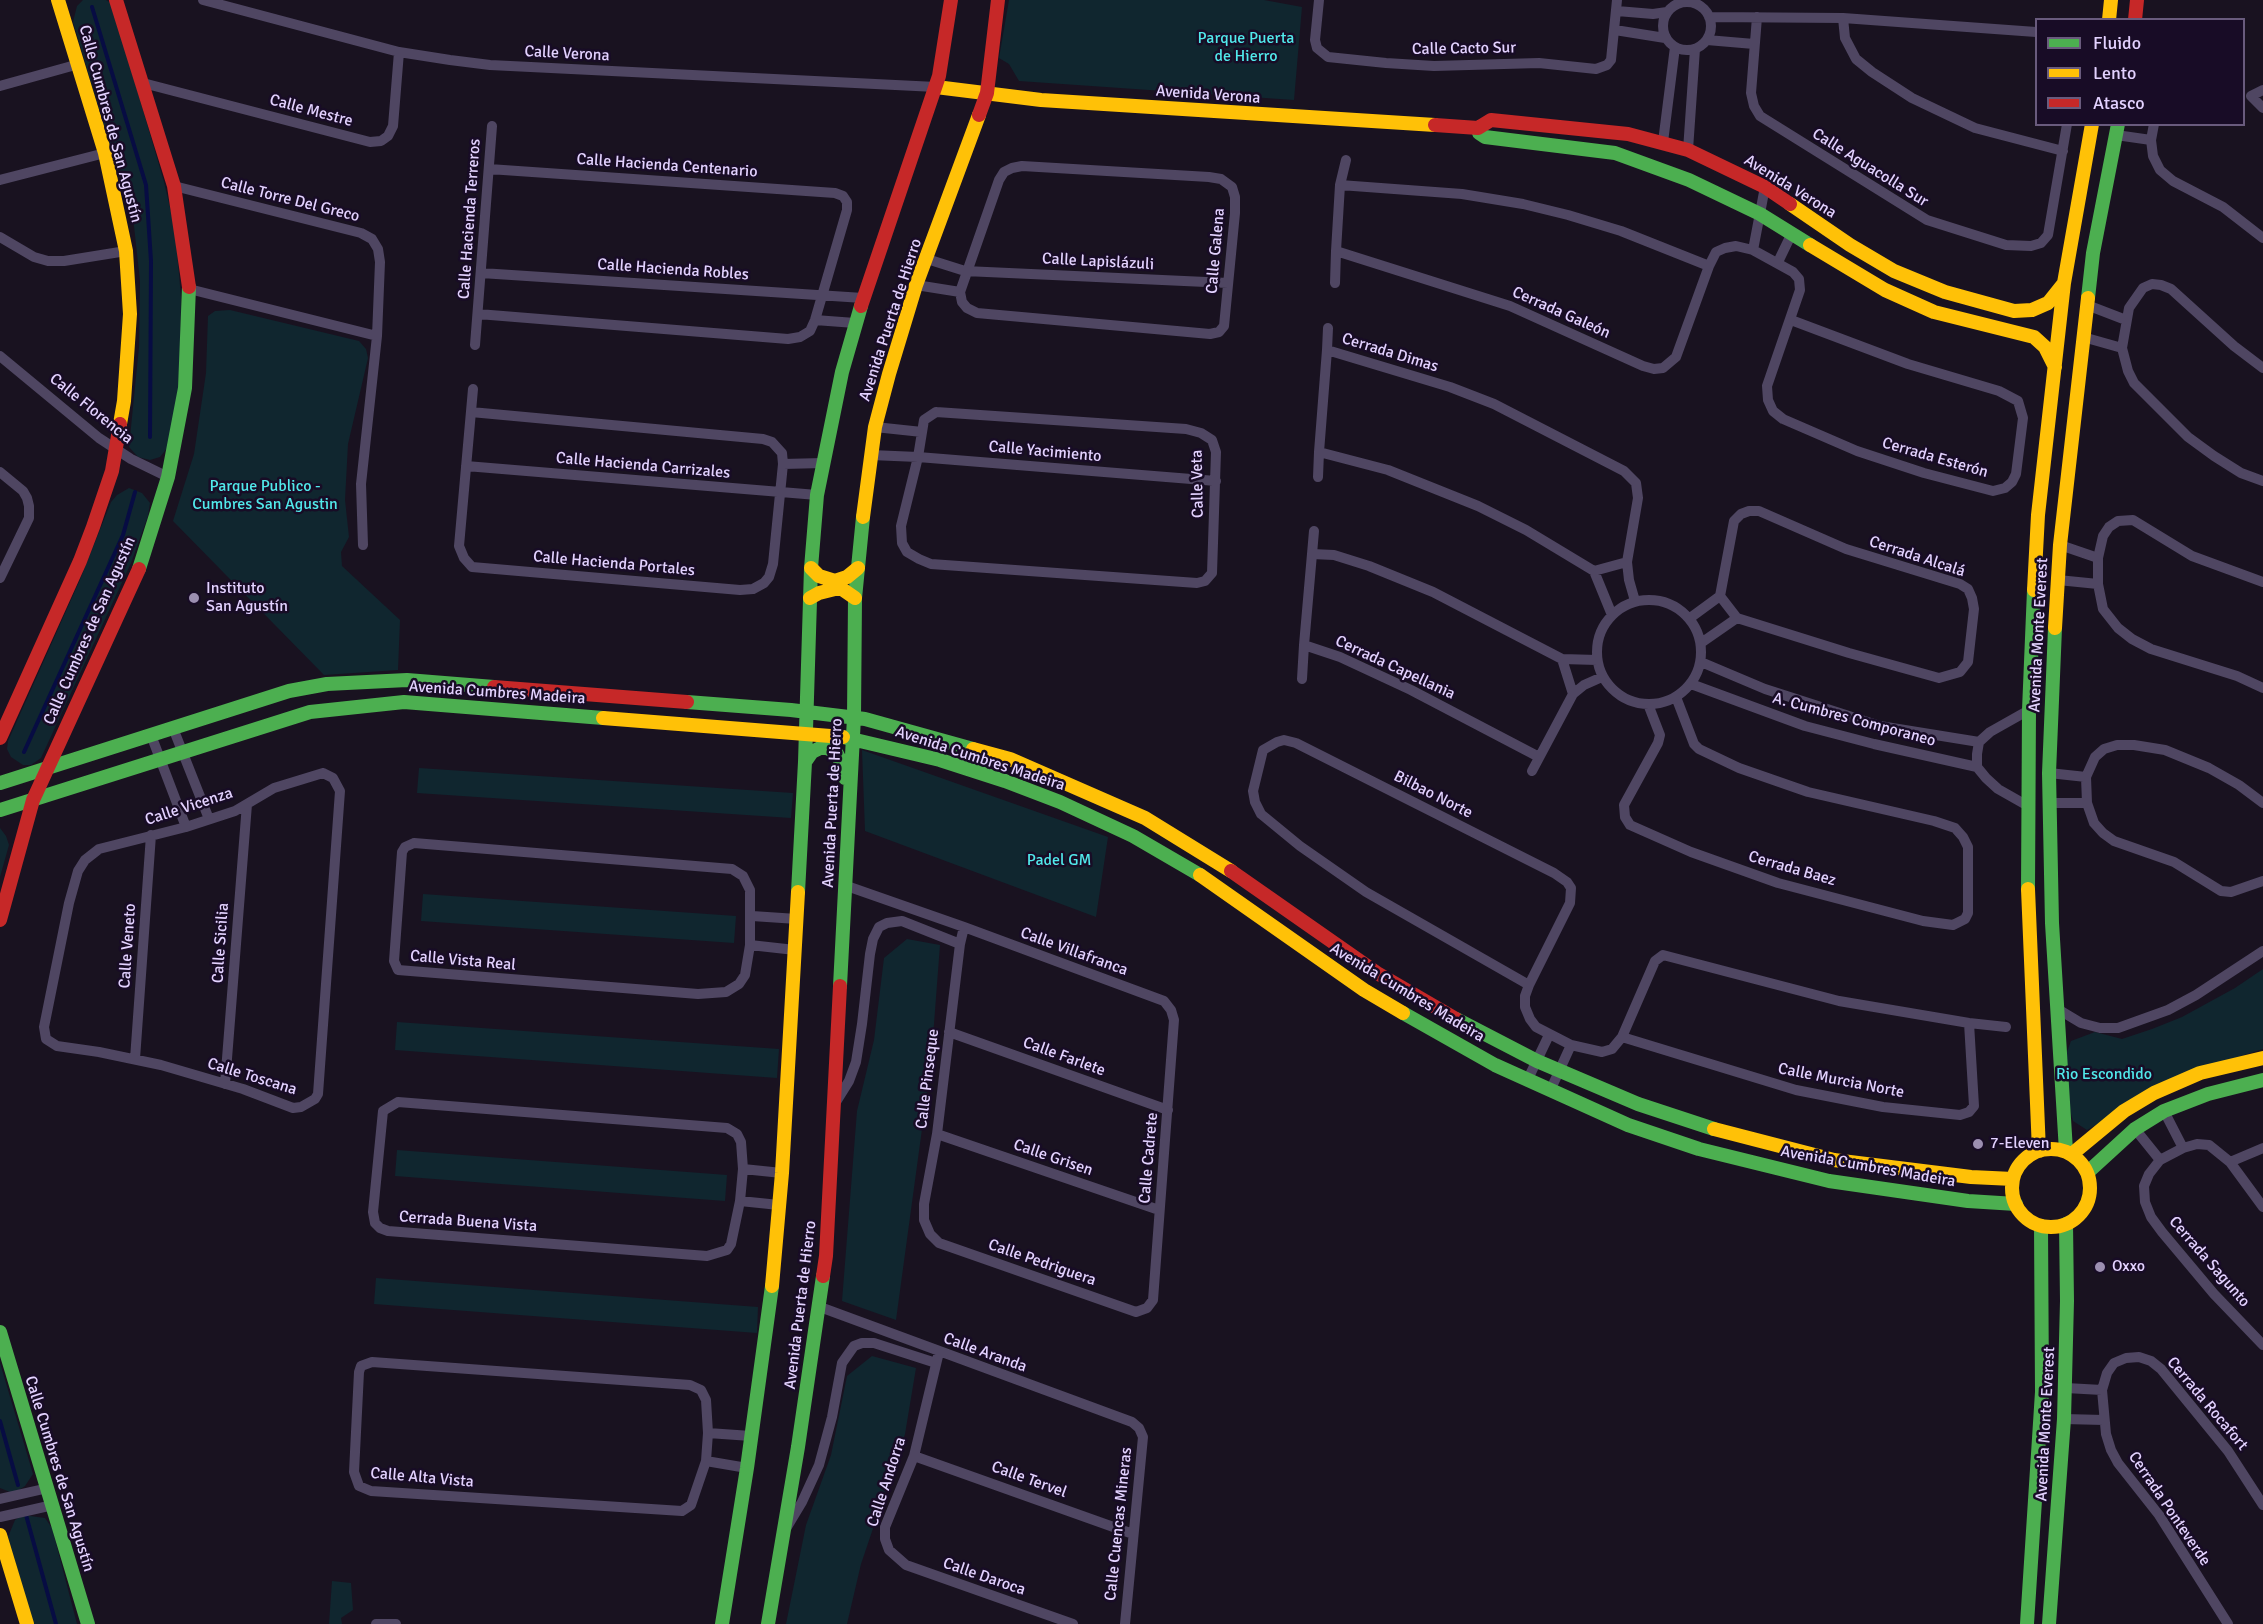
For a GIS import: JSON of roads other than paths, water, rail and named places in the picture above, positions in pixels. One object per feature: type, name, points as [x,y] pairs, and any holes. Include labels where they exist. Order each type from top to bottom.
[{"type":"street","name":"Calle Cumbres de San Agustín","points":[[0,738],[80,561],[104,496],[117,450],[124,401],[130,314],[126,251],[105,153],[58,0]]},
{"type":"street","name":"Calle Cumbres de San Agustín","points":[[0,920],[33,800],[137,574],[168,477],[185,388],[189,289],[174,186],[116,0]]},
{"type":"street","name":"Calle Verona","points":[[203,0],[399,52],[490,65],[936,87]]},
{"type":"street","name":"Avenida Puerta de Hierro","points":[[722,1624],[771,1298],[782,1173],[805,762],[811,568],[817,495],[842,372],[855,323],[939,76],[951,0]]},
{"type":"street","name":"Avenida Puerta de Hierro","points":[[768,1624],[820,1307],[826,1256],[854,717],[855,598],[871,455],[875,428],[916,285],[987,93],[998,0]]},
{"type":"street","name":"Calle Cacto Sur","points":[[1319,0],[1317,48],[1322,53],[1338,58],[1434,66],[1531,63],[1596,69],[1607,65],[1611,60],[1615,30]]},
{"type":"street","points":[[2109,18],[2111,0]]},
{"type":"street","points":[[2135,18],[2137,0]]},
{"type":"street","points":[[1665,38],[1663,25],[1667,12],[1678,2],[1699,3],[1709,17],[1711,25],[1707,40],[1695,49],[1675,47],[1665,38],[1615,30],[1617,6],[1653,14],[1667,12]]},
{"type":"street","points":[[1709,17],[1843,18],[2035,32]]},
{"type":"street","points":[[1707,40],[1754,44],[1757,17]]},
{"type":"street","points":[[1843,18],[1845,38],[1856,59],[1912,98],[1975,128],[2063,151],[2067,126]]},
{"type":"street","name":"Calle Aguacolla Sur","points":[[1754,44],[1751,93],[1754,106],[1760,116],[1927,220],[2006,245],[2031,246],[2041,243],[2048,235],[2063,151]]},
{"type":"street","points":[[1663,142],[1675,47]]},
{"type":"street","points":[[1688,150],[1695,49]]},
{"type":"street","name":"Calle Mestre","points":[[143,83],[370,142],[381,141],[388,136],[393,126],[399,52]]},
{"type":"street","points":[[0,86],[79,64]]},
{"type":"street","name":"Avenida Verona","points":[[936,87],[1041,100],[1241,114],[1478,128],[1491,120],[1512,121],[1628,134],[1688,150],[1765,187],[1850,245],[1894,271],[1944,292],[2014,311],[2032,310],[2048,303],[2064,283]]},
{"type":"street","points":[[2248,95],[2263,90]]},
{"type":"street","points":[[2248,95],[2263,108]]},
{"type":"street","name":"Calle Hacienda Terreros","points":[[475,345],[492,126]]},
{"type":"street","name":"Avenida Monte Everest","points":[[2039,1150],[2028,967],[2029,710],[2038,515],[2064,283],[2092,126]]},
{"type":"street","points":[[2154,126],[2151,140],[2153,156],[2160,170],[2173,181],[2223,207],[2263,238]]},
{"type":"street","name":"Avenida Verona","points":[[1478,128],[1479,133],[1485,137],[1497,140],[1615,153],[1689,180],[1760,214],[1885,290],[1934,312],[2034,337],[2040,341],[2055,367]]},
{"type":"street","points":[[2117,130],[2151,140]]},
{"type":"street","name":"Avenida Monte Everest","points":[[2069,1153],[2056,1008],[2052,922],[2049,773],[2052,671],[2060,545],[2093,253],[2117,130]]},
{"type":"street","points":[[0,180],[105,153]]},
{"type":"street","points":[[1335,284],[1340,185],[1346,160]]},
{"type":"street","name":"Calle Galena","points":[[1022,166],[1221,179],[1232,187],[1235,197],[1228,283],[1224,326],[1219,332],[1210,334],[976,313],[962,302],[960,292],[965,271],[999,180],[1004,172],[1022,166]]},
{"type":"street","name":"Calle Hacienda Centenario","points":[[489,169],[835,193],[843,196],[847,202],[847,210],[824,295]]},
{"type":"street","points":[[1340,185],[1462,194],[1523,204],[1621,231],[1709,266]]},
{"type":"street","name":"Calle Torre Del Greco","points":[[174,186],[361,232],[372,239],[378,249],[380,262],[377,336],[361,484],[363,544]]},
{"type":"street","points":[[1753,250],[1765,187]]},
{"type":"street","points":[[2075,216],[2100,221]]},
{"type":"street","points":[[1778,262],[1792,233]]},
{"type":"street","points":[[0,237],[34,257],[48,261],[64,261],[126,251]]},
{"type":"street","name":"Cerrada Galeón","points":[[1336,251],[1510,306],[1653,369],[1663,368],[1676,357],[1716,252],[1736,246],[1753,250]]},
{"type":"street","name":"Cerrada Esterón","points":[[1753,250],[1778,262],[1799,279],[1800,290],[1767,386],[1768,400],[1773,411],[1783,419],[1857,451],[1924,473],[1993,491],[2006,488],[2012,482],[2016,474],[2023,418],[2018,401],[1999,391],[1908,364],[1791,320]]},
{"type":"street","name":"Calle Lapislázuli","points":[[927,259],[965,271],[1228,283]]},
{"type":"street","name":"Calle Hacienda Robles","points":[[481,273],[863,298]]},
{"type":"street","points":[[2263,368],[2234,346],[2184,299],[2161,285],[2152,284],[2143,288],[2132,303],[2126,320],[2122,348],[2127,371],[2134,383],[2188,437],[2232,467],[2263,481]]},
{"type":"street","points":[[916,285],[960,292]]},
{"type":"street","points":[[189,289],[377,336]]},
{"type":"street","points":[[478,314],[788,339],[800,337],[810,331],[824,295]]},
{"type":"street","points":[[2087,304],[2126,320]]},
{"type":"street","points":[[2013,333],[2014,311]]},
{"type":"street","points":[[815,320],[855,323]]},
{"type":"street","points":[[1327,350],[1328,328]]},
{"type":"street","points":[[2083,337],[2122,348]]},
{"type":"street","name":"Cerrada Dimas","points":[[1318,477],[1327,350],[1450,387],[1494,404],[1624,471],[1636,483],[1638,498],[1627,562],[1635,601]]},
{"type":"street","name":"Calle Florencia","points":[[0,356],[99,438],[131,459],[168,477]]},
{"type":"street","points":[[466,466],[472,388]]},
{"type":"street","points":[[471,412],[763,439],[777,447],[782,453],[783,464],[779,492]]},
{"type":"street","name":"Calle Veta","points":[[936,412],[1186,429],[1201,433],[1212,440],[1216,452],[1212,573],[1205,581],[1197,583],[931,564],[907,552],[902,543],[901,526],[922,432],[924,420],[936,412]]},
{"type":"street","points":[[875,428],[922,432]]},
{"type":"street","points":[[2047,436],[2072,441]]},
{"type":"street","points":[[1319,452],[1388,470],[1468,501],[1526,530],[1594,571],[1611,615]]},
{"type":"street","name":"Calle Yacimiento","points":[[871,455],[1216,481]]},
{"type":"street","points":[[783,464],[823,463]]},
{"type":"street","name":"Calle Hacienda Carrizales","points":[[466,466],[817,495]]},
{"type":"street","name":"Calle Hacienda Portales","points":[[466,466],[459,546],[464,558],[472,567],[728,589],[753,589],[769,577],[773,564],[779,492]]},
{"type":"street","points":[[0,472],[22,491],[29,506],[29,518],[0,578]]},
{"type":"street","name":"Cerrada Alcalá","points":[[1720,596],[1734,521],[1741,514],[1749,511],[1767,514],[1846,549],[1960,584],[1968,589],[1974,609],[1968,662],[1960,672],[1939,678],[1737,618]]},
{"type":"street","points":[[2263,582],[2192,556],[2140,523],[2126,519],[2109,527],[2103,536],[2098,558],[2098,584],[2103,609],[2118,628],[2151,649],[2237,676],[2263,688]]},
{"type":"street","points":[[1302,679],[1314,531]]},
{"type":"street","points":[[2060,545],[2098,558]]},
{"type":"street","points":[[1312,554],[1334,555],[1369,566],[1433,592],[1562,659],[1597,660]]},
{"type":"street","points":[[1594,571],[1627,562]]},
{"type":"street","points":[[811,568],[819,576],[835,581],[847,577],[858,568]]},
{"type":"street","points":[[2058,580],[2098,584]]},
{"type":"street","points":[[810,598],[819,592],[842,589],[855,598]]},
{"type":"street","points":[[1690,618],[1720,596],[1737,618],[1701,643]]},
{"type":"street","points":[[1650,599],[1678,608],[1690,618],[1701,643],[1701,662],[1691,684],[1676,697],[1662,703],[1648,705],[1630,701],[1614,691],[1602,676],[1597,660],[1597,644],[1602,628],[1611,615],[1626,604],[1635,601],[1650,599]]},
{"type":"street","name":"Cerrada Capellania","points":[[1304,645],[1360,666],[1486,728],[1539,757]]},
{"type":"street","points":[[1562,659],[1573,694]]},
{"type":"street","name":"A. Cumbres Comporaneo","points":[[1701,662],[1765,689],[1869,722],[1928,735],[1979,742]]},
{"type":"street","points":[[2030,671],[2052,671]]},
{"type":"street","points":[[1532,771],[1573,694],[1584,685],[1602,676]]},
{"type":"street","name":"Avenida Cumbres Madeira","points":[[0,783],[289,691],[327,684],[407,680],[807,711],[854,717],[1010,759],[1145,818],[1212,857],[1377,973],[1450,1016],[1559,1071],[1638,1104],[1706,1127],[1834,1160],[1905,1170],[2013,1179]]},
{"type":"street","name":"A. Cumbres Comporaneo","points":[[1691,684],[1805,726],[1977,767]]},
{"type":"street","name":"Cerrada Baez","points":[[1648,705],[1660,735],[1658,743],[1624,805],[1625,817],[1630,825],[1691,852],[1778,883],[1923,921],[1953,925],[1961,923],[1968,913],[1968,854],[1964,837],[1955,828],[1934,821],[1808,792],[1739,768],[1708,754],[1694,744],[1676,697]]},
{"type":"street","name":"Avenida Cumbres Madeira","points":[[0,810],[309,712],[404,702],[853,738],[940,760],[1005,782],[1060,802],[1133,836],[1200,875],[1364,990],[1527,1081],[1628,1125],[1699,1149],[1779,1170],[1968,1201],[2016,1204]]},
{"type":"street","points":[[2028,806],[1998,789],[1977,767],[1979,742],[1990,732],[2029,710]]},
{"type":"street","points":[[173,728],[209,819]]},
{"type":"street","points":[[151,735],[186,827]]},
{"type":"street","name":"Bilbao Norte","points":[[1284,740],[1296,743],[1418,803],[1554,873],[1567,882],[1572,895],[1570,903],[1529,985],[1366,892],[1300,846],[1261,814],[1253,791],[1263,750],[1270,744],[1284,740]]},
{"type":"street","points":[[2263,804],[2239,785],[2210,768],[2165,750],[2116,744],[2104,749],[2095,757],[2086,777],[2087,803],[2094,823],[2114,841],[2174,862],[2221,891],[2230,892],[2263,881]]},
{"type":"street","points":[[805,762],[812,752],[820,748],[837,752],[842,764],[849,799]]},
{"type":"street","points":[[2028,771],[2086,777]]},
{"type":"street","name":"Calle Vicenza","points":[[78,871],[85,860],[99,849],[186,827],[235,811],[274,788],[323,773],[333,778],[340,791]]},
{"type":"street","name":"Calle Toscana","points":[[78,871],[44,1032],[46,1039],[57,1046],[135,1059],[225,1084],[293,1108],[308,1104],[318,1094],[340,791]]},
{"type":"street","points":[[2049,803],[2087,803]]},
{"type":"street","name":"Calle Sicilia","points":[[225,1084],[247,804]]},
{"type":"street","name":"Calle Veneto","points":[[135,1059],[151,835]]},
{"type":"street","name":"Calle Vista Real","points":[[414,843],[732,869],[743,876],[750,890],[752,916],[745,975],[739,984],[726,992],[698,994],[402,971],[395,966],[394,961],[402,852],[405,847],[414,843]]},
{"type":"street","name":"Calle Villafranca","points":[[844,885],[1164,1001],[1171,1010]]},
{"type":"street","points":[[752,916],[797,919]]},
{"type":"street","points":[[834,1105],[849,1081],[855,1062],[870,954],[873,939],[879,927],[887,922],[902,921],[960,945]]},
{"type":"street","name":"Calle Pinseque","points":[[930,1234],[924,1220],[924,1204],[937,1134],[964,927]]},
{"type":"street","points":[[750,945],[795,950]]},
{"type":"street","points":[[2056,1008],[2081,1023],[2100,1028],[2118,1028],[2168,1010],[2263,951]]},
{"type":"street","points":[[1529,985],[1525,996],[1525,1007],[1536,1027],[1571,1045],[1602,1052],[1612,1049],[1622,1037],[1655,961],[1663,955],[1839,1001],[2006,1027]]},
{"type":"street","name":"Calle Cadrete","points":[[1147,1308],[1153,1300],[1174,1020],[1171,1010]]},
{"type":"street","name":"Calle Murcia Norte","points":[[1622,1037],[1796,1090],[1883,1107],[1960,1115],[1969,1112],[1974,1106],[1969,1023]]},
{"type":"street","name":"Calle Farlete","points":[[950,1032],[1168,1110]]},
{"type":"street","points":[[1527,1081],[1549,1035]]},
{"type":"street","points":[[1550,1091],[1571,1045]]},
{"type":"street","points":[[2069,1153],[2124,1111],[2154,1093],[2200,1072],[2263,1058]]},
{"type":"street","points":[[2088,1172],[2135,1129],[2163,1111],[2208,1094],[2263,1080]]},
{"type":"street","name":"Cerrada Buena Vista","points":[[398,1102],[727,1128],[737,1134],[741,1142],[743,1169],[740,1201],[731,1244],[727,1251],[707,1256],[388,1231],[375,1223],[373,1212],[383,1111],[398,1102]]},
{"type":"street","points":[[2163,1111],[2183,1148],[2197,1143],[2209,1145],[2230,1162],[2263,1206]]},
{"type":"street","points":[[2135,1129],[2160,1160]]},
{"type":"street","name":"Calle Grisen","points":[[937,1134],[1159,1210]]},
{"type":"street","name":"Cerrada Sagunto","points":[[2183,1148],[2160,1160],[2149,1174],[2144,1186],[2145,1202],[2151,1217],[2195,1273],[2263,1345]]},
{"type":"street","points":[[2230,1162],[2263,1148]]},
{"type":"street","points":[[2053,1149],[2069,1153],[2088,1172],[2091,1187],[2088,1203],[2079,1216],[2066,1224],[2053,1227],[2041,1226],[2026,1218],[2016,1204],[2012,1192],[2013,1179],[2018,1167],[2027,1157],[2039,1150],[2053,1149]]},
{"type":"street","points":[[743,1169],[782,1173]]},
{"type":"street","points":[[740,1201],[779,1205]]},
{"type":"street","name":"Avenida Monte Everest","points":[[2049,1624],[2066,1388],[2066,1224]]},
{"type":"street","name":"Avenida Monte Everest","points":[[2026,1624],[2042,1392],[2041,1226]]},
{"type":"street","name":"Calle Pedriguera","points":[[930,1234],[939,1243],[1136,1312],[1147,1308]]},
{"type":"street","name":"Calle Aranda","points":[[820,1307],[1132,1422],[1139,1428]]},
{"type":"street","name":"Calle Cumbres de San Agustín","points":[[0,1332],[88,1624]]},
{"type":"street","name":"Calle Aranda","points":[[783,1533],[802,1502],[819,1466],[828,1435],[842,1363],[854,1346],[874,1343],[936,1363]]},
{"type":"street","name":"Calle Andorra","points":[[889,1550],[885,1539],[885,1527],[914,1456],[939,1352]]},
{"type":"street","name":"Cerrada Rocafort","points":[[2103,1404],[2102,1390],[2107,1373],[2114,1364],[2126,1358],[2139,1357],[2151,1361],[2167,1376],[2229,1451],[2263,1505]]},
{"type":"street","name":"Calle Alta Vista","points":[[372,1362],[690,1385],[701,1390],[706,1400],[708,1433],[705,1461],[691,1504],[682,1511],[371,1491],[359,1486],[354,1472],[359,1372],[361,1366],[372,1362]]},
{"type":"street","points":[[2066,1388],[2102,1390]]},
{"type":"street","name":"Cerrada Ponteverde","points":[[2103,1404],[2106,1434],[2118,1463],[2159,1515],[2228,1624]]},
{"type":"street","points":[[2064,1419],[2104,1420]]},
{"type":"street","name":"Calle Cuencas Mineras","points":[[1125,1624],[1143,1437],[1139,1428]]},
{"type":"street","points":[[708,1433],[751,1436]]},
{"type":"street","name":"Calle Tervel","points":[[914,1456],[1133,1534]]},
{"type":"street","points":[[705,1461],[747,1468]]},
{"type":"street","points":[[0,1499],[48,1488]]},
{"type":"street","points":[[0,1517],[53,1505]]},
{"type":"street","points":[[2034,1519],[2058,1522]]},
{"type":"street","points":[[0,1535],[27,1624]]},
{"type":"street","name":"Calle Daroca","points":[[889,1550],[906,1565],[1072,1624]]},
{"type":"street","points":[[376,1624],[396,1624]]},
{"type":"waterway","points":[[92,7],[146,185],[151,261],[150,437]]},
{"type":"waterway","points":[[24,752],[123,535],[135,492]]},
{"type":"waterway","points":[[0,1421],[18,1485]]},
{"type":"waterway","points":[[26,1515],[56,1624]]},
{"type":"place","name":"Instituto San Agustín","points":[[194,598]]},
{"type":"place","name":"7-Eleven","points":[[1978,1144]]},
{"type":"place","name":"Oxxo","points":[[2100,1267]]},
{"type":"park label","name":"Parque Puerta de Hierro","points":[[1246,48]]},
{"type":"park label","name":"Parque Publico - Cumbres San Agustin","points":[[265,496]]},
{"type":"park label","name":"Padel GM","points":[[1059,861]]},
{"type":"park label","name":"Rio Escondido","points":[[2104,1075]]}]
